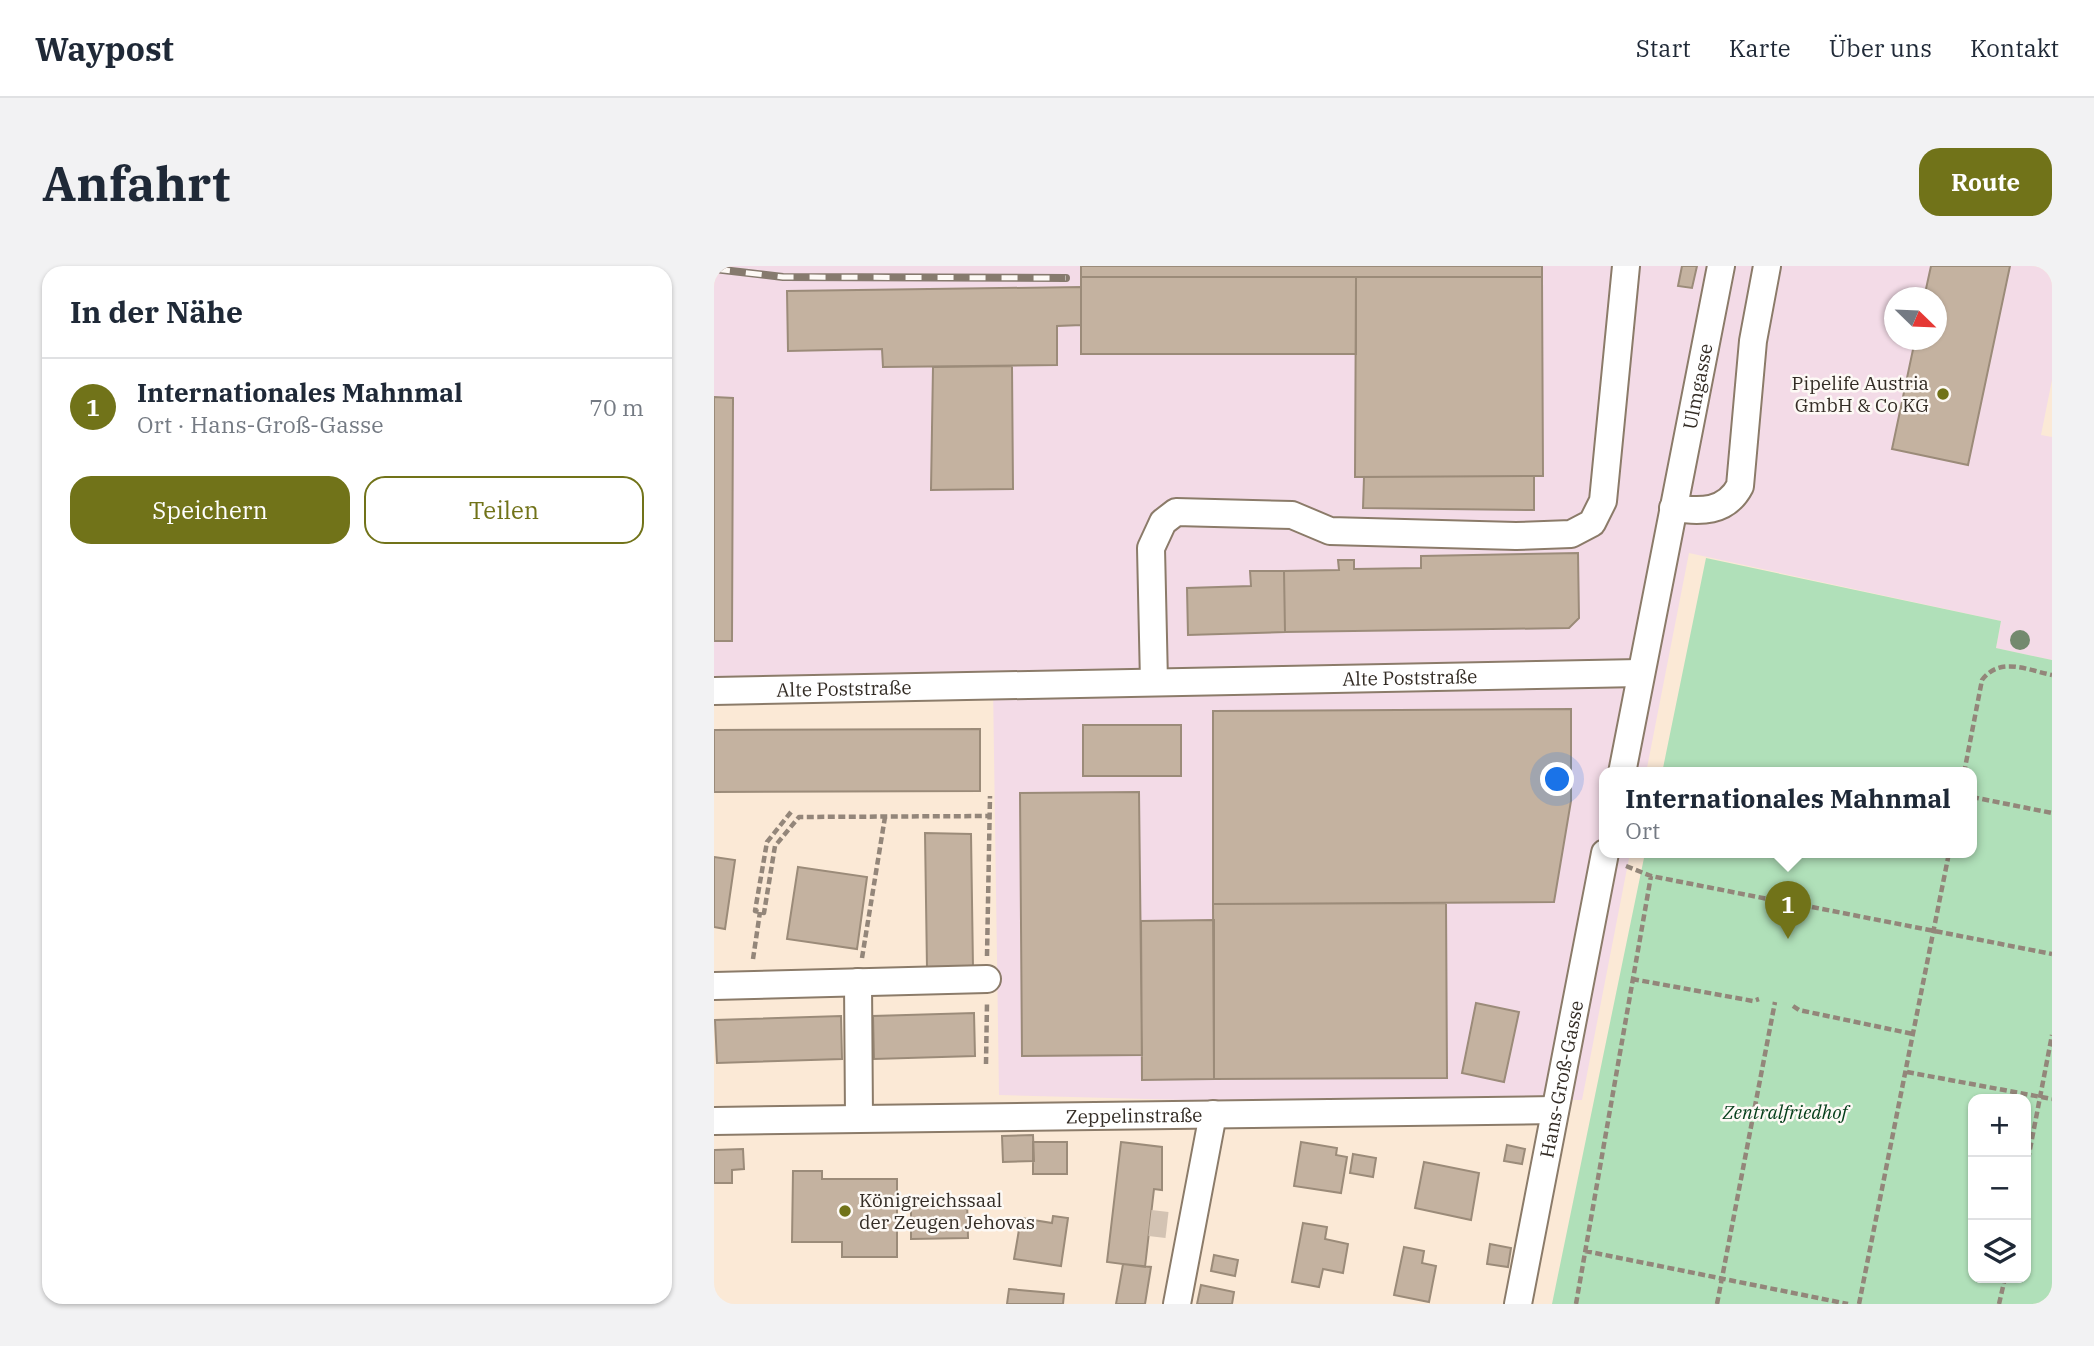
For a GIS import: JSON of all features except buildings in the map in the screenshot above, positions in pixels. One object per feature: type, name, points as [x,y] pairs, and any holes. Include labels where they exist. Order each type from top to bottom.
[{"type":"street","points":[[1154,682],[1151,548],[1163,522],[1176,512],[1292,515],[1330,531],[1516,536],[1571,534],[1592,523],[1603,502],[1626,266]]},
{"type":"street","name":"Ulmgasse","points":[[1673,508],[1721,266]]},
{"type":"street","points":[[1623,767],[1673,508],[1714,510],[1733,499],[1740,486],[1753,341],[1767,266]]},
{"type":"street","name":"Alte Poststraße","points":[[714,691],[1640,673]]},
{"type":"street","name":"Hans-Groß-Gasse","points":[[1518,1304],[1605,858]]},
{"type":"street","points":[[714,986],[987,979]]},
{"type":"street","points":[[858,982],[859,1117]]},
{"type":"street","name":"Zeppelinstraße","points":[[714,1121],[859,1117],[1555,1110]]},
{"type":"street","points":[[1177,1304],[1213,1114]]},
{"type":"path","points":[[1965,767],[1982,680],[1990,669],[2000,665],[2052,675]]},
{"type":"path","points":[[986,1064],[989,796]]},
{"type":"path","points":[[1977,798],[2052,813]]},
{"type":"path","points":[[792,812],[767,842],[755,911],[764,913],[775,846],[799,817],[989,816]]},
{"type":"path","points":[[858,982],[885,817]]},
{"type":"path","points":[[1608,858],[1651,876],[1778,901]]},
{"type":"path","points":[[1859,1304],[1948,858]]},
{"type":"path","points":[[1576,1304],[1651,876]]},
{"type":"path","points":[[1812,907],[2052,954]]},
{"type":"path","points":[[749,985],[760,912]]},
{"type":"path","points":[[1632,979],[1753,1001],[1759,999]]},
{"type":"path","points":[[1717,1304],[1775,1002]]},
{"type":"path","points":[[1793,1006],[1799,1010],[1913,1034]]},
{"type":"path","points":[[2028,1157],[2052,1035]]},
{"type":"path","points":[[1906,1072],[2052,1099]]},
{"type":"path","points":[[1585,1251],[1848,1304]]},
{"type":"path","points":[[1999,1304],[2003,1283]]},
{"type":"shaded area","points":[[714,266],[2052,266],[2052,380],[2041,435],[2052,437],[2052,660],[1996,648],[2001,621],[1689,553],[1647,767],[1599,767],[1599,858],[1629,858],[1582,1100],[1183,1100],[999,1095],[993,685],[714,691]]},
{"type":"green space","name":"Zentralfriedhof","points":[[1706,558],[2001,621],[1996,648],[2052,660],[2052,1304],[1552,1304],[1644,858],[1977,858],[1977,767],[1663,767]]},
{"type":"tunnel","points":[[1150,1223],[1167,1225]]},
{"type":"railway","points":[[714,269],[783,277],[1066,278]]},
{"type":"place","name":"Pipelife Austria GmbH & Co KG","points":[[1943,394]]},
{"type":"place","name":"Internationales Mahnmal","points":[[1788,939]]},
{"type":"place","name":"Königreichssaal der Zeugen Jehovas","points":[[845,1211]]}]
